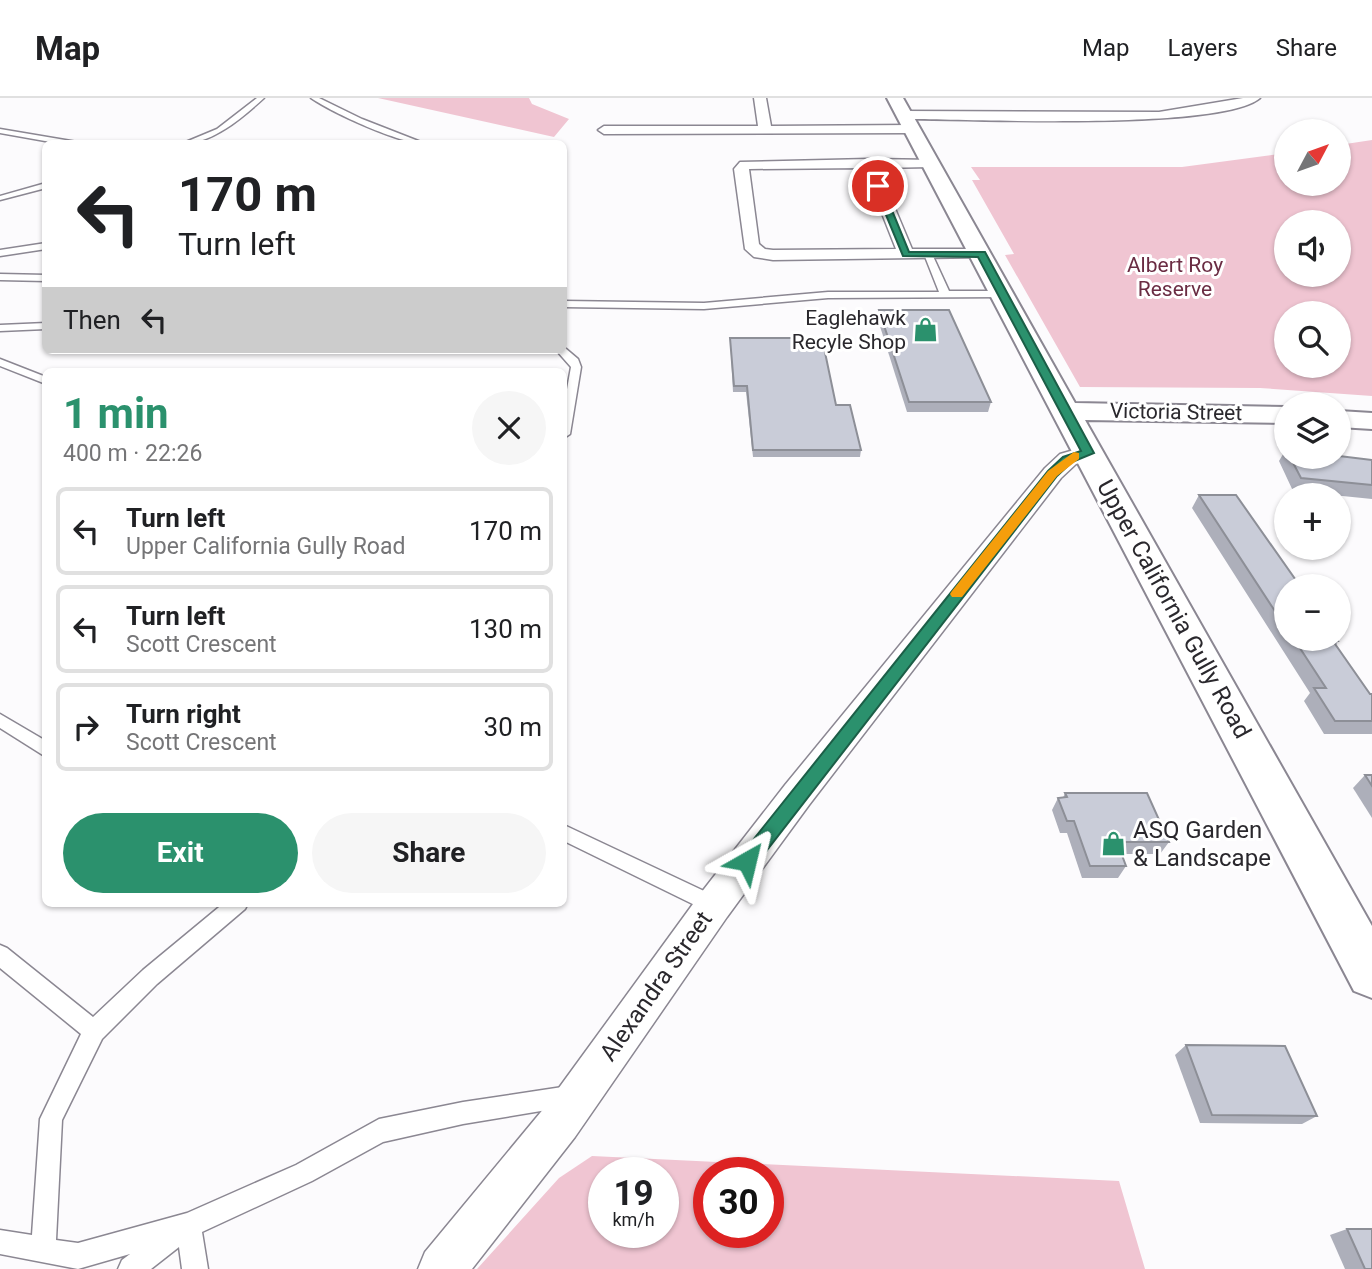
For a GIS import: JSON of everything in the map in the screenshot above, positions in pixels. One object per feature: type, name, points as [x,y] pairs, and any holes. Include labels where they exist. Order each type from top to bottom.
[{"type":"street","points":[[760,98],[765,130]]},
{"type":"street","points":[[604,130],[765,130],[904,114],[1159,116],[1235,106],[1254,98]]},
{"type":"street","name":"Upper California Gully Road","points":[[904,114],[1372,974]]},
{"type":"street","points":[[869,163],[906,254]]},
{"type":"street","points":[[931,163],[745,164],[741,169],[751,246],[760,254],[773,255],[981,254]]},
{"type":"street","name":"Victoria Street","points":[[1065,411],[1274,415]]},
{"type":"street","points":[[1351,419],[1372,421]]},
{"type":"street","name":"Alexandra Street","points":[[442,1269],[578,1095],[714,905],[797,795],[1053,473],[1068,459],[1088,453]]},
{"type":"lane","points":[[194,140],[219,130],[261,98]]},
{"type":"lane","points":[[314,98],[360,121],[412,140]]},
{"type":"lane","points":[[0,131],[53,140]]},
{"type":"lane","points":[[0,198],[42,186]]},
{"type":"lane","points":[[0,253],[42,247]]},
{"type":"lane","points":[[928,254],[945,294]]},
{"type":"lane","points":[[0,276],[42,278]]},
{"type":"lane","points":[[567,304],[704,306],[854,295],[1003,294]]},
{"type":"lane","points":[[567,313],[706,314],[854,295]]},
{"type":"lane","points":[[0,328],[42,326]]},
{"type":"lane","points":[[566,354],[574,361],[576,367],[567,417]]},
{"type":"lane","points":[[0,362],[42,379]]},
{"type":"lane","points":[[0,720],[42,747]]},
{"type":"lane","points":[[567,834],[714,905]]},
{"type":"lane","points":[[43,1250],[51,1119],[94,1031],[150,977],[233,907]]},
{"type":"lane","points":[[0,955],[94,1031]]},
{"type":"lane","points":[[0,1242],[78,1256],[189,1225],[304,1173],[379,1131],[463,1113],[578,1095]]},
{"type":"lane","points":[[131,1269],[189,1225]]},
{"type":"lane","points":[[189,1225],[195,1269]]},
{"type":"green space","points":[[378,98],[529,98],[532,104],[569,119],[554,137]]},
{"type":"green space","name":"Albert Roy Reserve","points":[[1372,140],[1372,396],[1351,394],[1351,392],[1260,388],[1080,387],[1005,255],[1014,254],[972,180],[980,180],[971,167],[1182,167],[1274,155],[1274,196],[1351,196],[1351,143]]},
{"type":"green space","points":[[588,1159],[588,1248],[679,1248],[679,1160],[693,1161],[693,1248],[784,1248],[784,1165],[1119,1181],[1145,1269],[477,1269],[559,1178]]},
{"type":"building","points":[[879,310],[949,310],[991,402],[909,402]]},
{"type":"building","points":[[730,338],[822,338],[836,405],[850,405],[861,450],[753,450],[747,386],[734,386]]},
{"type":"building","points":[[1351,457],[1372,460],[1372,485],[1301,478],[1296,469],[1351,469]]},
{"type":"building","points":[[1199,495],[1236,495],[1274,549],[1274,560],[1282,560],[1292,574],[1274,574],[1274,610]]},
{"type":"building","points":[[1302,651],[1340,651],[1372,694],[1372,721],[1335,721],[1314,688],[1326,688]]},
{"type":"building","points":[[1365,775],[1372,775],[1372,786]]},
{"type":"building","name":"ASQ Garden & Landscape","points":[[1065,793],[1147,793],[1169,842],[1117,842],[1126,866],[1090,866],[1074,821],[1067,821],[1058,798],[1067,797]]},
{"type":"building","points":[[1186,1045],[1285,1046],[1317,1116],[1212,1115]]},
{"type":"building","points":[[1347,1229],[1372,1229],[1372,1269],[1365,1269]]},
{"type":"slow traffic","points":[[957,594],[1053,473],[1074,456]]},
{"type":"place","name":"Eaglehawk Recyle Shop","points":[[926,330]]},
{"type":"place","name":"ASQ Garden & Landscape","points":[[1113,844]]},
{"type":"route","points":[[747,861],[1053,473],[1068,459],[1088,453],[981,254],[906,254],[878,186]]}]
